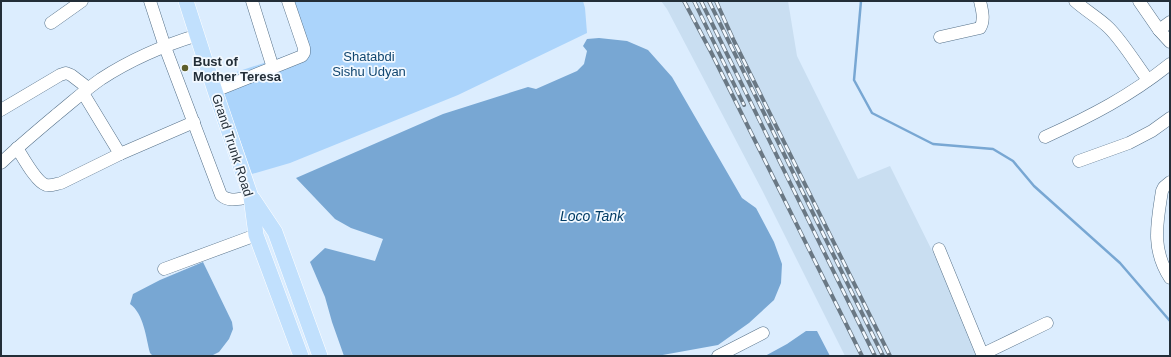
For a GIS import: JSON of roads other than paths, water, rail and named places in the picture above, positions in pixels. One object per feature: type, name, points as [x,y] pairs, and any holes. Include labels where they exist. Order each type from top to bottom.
[{"type":"main road","name":"Grand Trunk Road","points":[[186,1],[251,197],[256,235],[301,356]]},
{"type":"main road","points":[[251,197],[275,232],[320,356]]},
{"type":"street","points":[[150,1],[165,47],[221,194],[230,200],[251,197]]},
{"type":"street","points":[[252,1],[273,68]]},
{"type":"street","points":[[215,91],[298,59],[302,56],[304,53],[288,1]]},
{"type":"street","points":[[940,37],[980,28],[983,20],[980,1]]},
{"type":"street","points":[[1076,1],[1110,29],[1148,80]]},
{"type":"street","points":[[1139,1],[1159,30],[1170,42]]},
{"type":"street","points":[[51,23],[79,2]]},
{"type":"street","points":[[1159,30],[1170,22]]},
{"type":"street","points":[[1,163],[85,91],[103,78],[130,63],[165,47],[198,35]]},
{"type":"street","points":[[1045,137],[1106,108],[1170,64]]},
{"type":"street","points":[[1,110],[60,75],[66,73],[71,75],[85,91],[120,154]]},
{"type":"street","points":[[1079,161],[1129,143],[1152,131],[1170,118]]},
{"type":"street","points":[[17,148],[39,180],[45,184],[53,185],[62,183],[120,154],[194,122]]},
{"type":"street","points":[[1170,182],[1162,191],[1157,226],[1159,255],[1164,269],[1170,278]]},
{"type":"street","points":[[164,269],[256,235]]},
{"type":"street","points":[[939,249],[983,355],[1046,323]]},
{"type":"street","points":[[718,356],[763,333]]},
{"type":"water","name":"Loco Tank","points":[[599,38],[627,41],[648,50],[672,77],[742,198],[756,208],[774,242],[782,264],[781,283],[774,300],[749,323],[718,345],[657,356],[344,356],[325,297],[310,262],[325,248],[375,261],[383,239],[351,228],[335,219],[296,178],[443,114],[528,87],[536,89],[577,71],[584,64],[587,51],[583,46],[587,39]]},
{"type":"water","points":[[203,262],[232,322],[233,329],[229,339],[219,352],[211,356],[153,356],[150,353],[141,320],[135,308],[130,304],[133,294],[160,280]]},
{"type":"water","points":[[806,331],[817,331],[830,356],[765,356],[787,344]]},
{"type":"waterway","points":[[861,1],[854,80],[872,113],[933,144],[993,149],[1013,161],[1034,186],[1120,263],[1170,321]]},
{"type":"railway","points":[[684,1],[711,52],[862,356]]},
{"type":"railway","points":[[694,1],[744,105]]},
{"type":"railway","points":[[701,1],[875,356]]},
{"type":"railway","points":[[709,1],[883,356]]},
{"type":"railway","points":[[716,1],[734,41],[890,356]]},
{"type":"place","name":"Bust of Mother Teresa","points":[[185,68]]},
{"type":"park label","name":"Shatabdi Sishu Udyan","points":[[369,64]]}]
